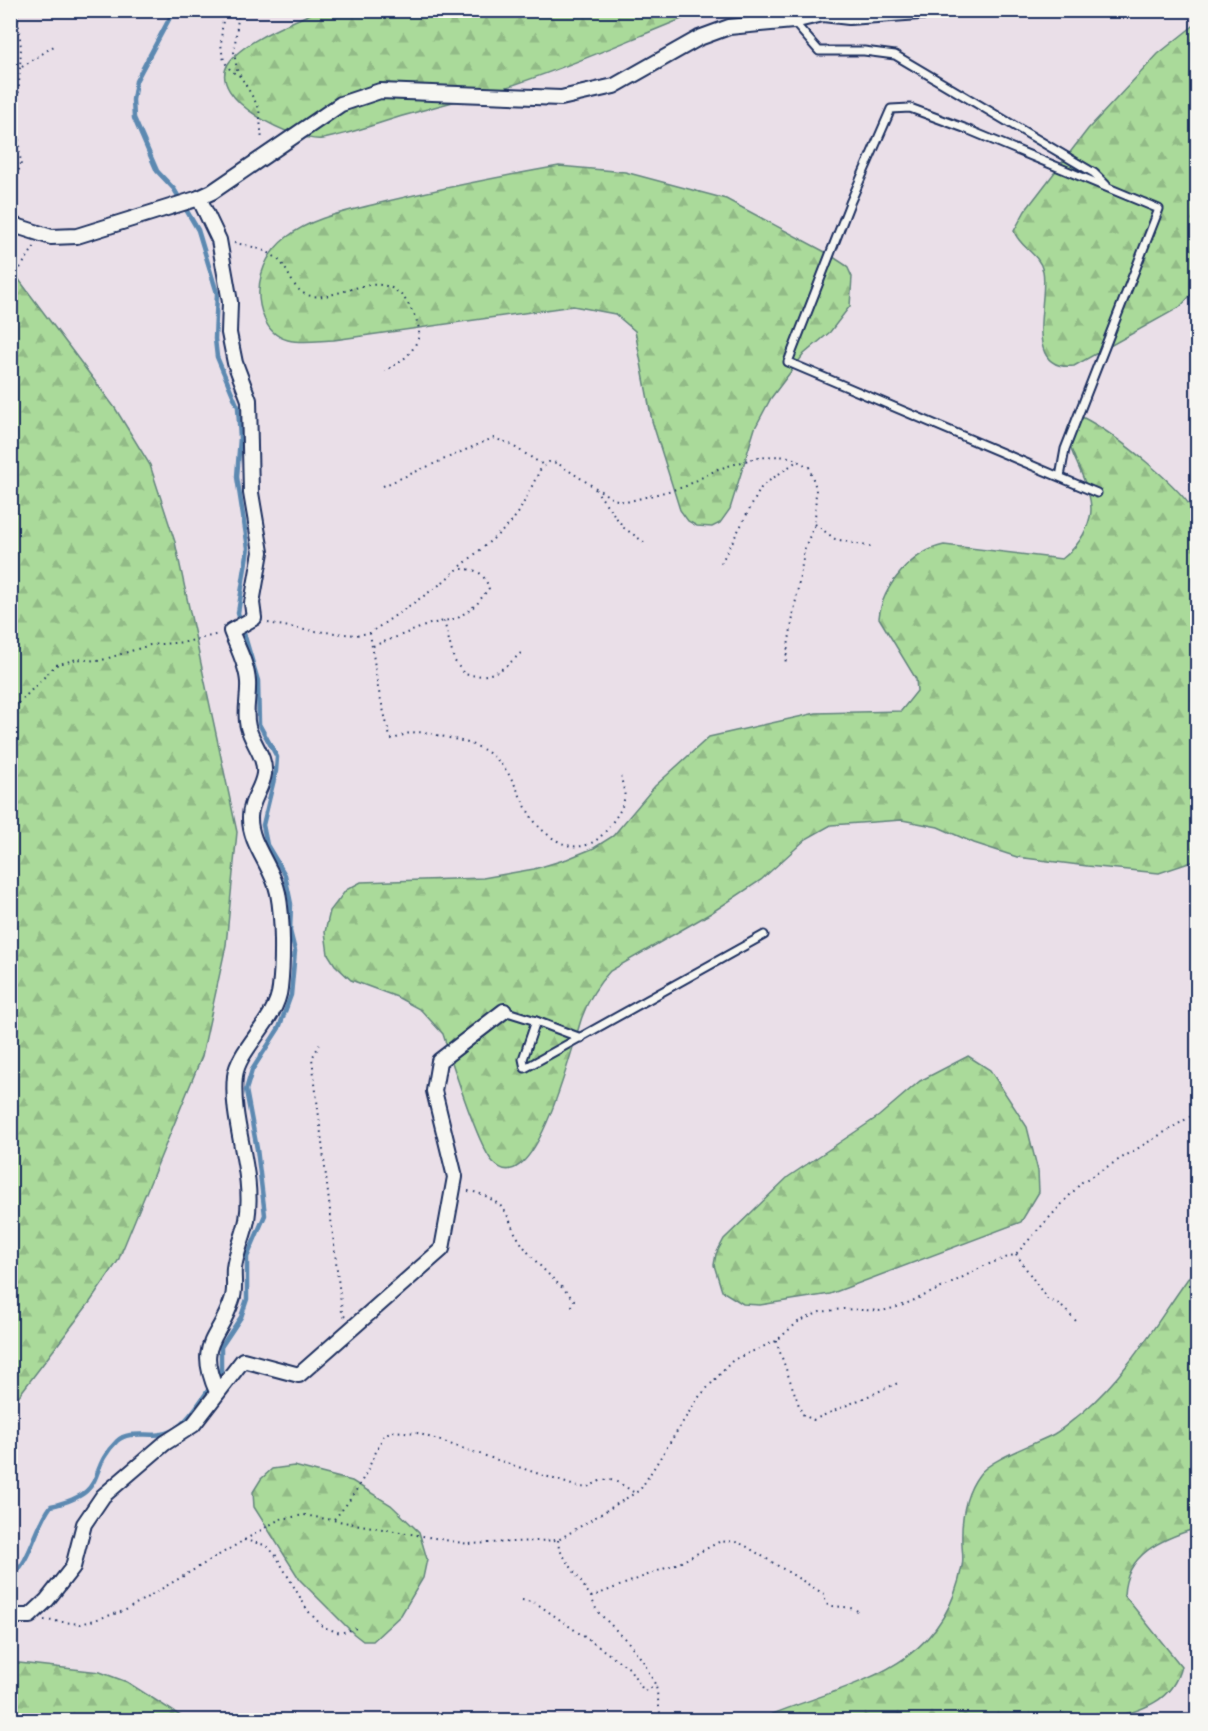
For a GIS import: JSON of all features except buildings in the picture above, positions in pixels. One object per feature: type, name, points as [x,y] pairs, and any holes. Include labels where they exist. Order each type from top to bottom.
[{"type":"street","points":[[10,224],[45,235],[77,236],[199,198],[341,104],[380,91],[561,98],[614,86],[699,38],[729,27],[793,21],[823,14],[849,17],[948,10]]},
{"type":"street","points":[[199,198],[219,240],[230,302],[229,333],[235,363],[249,400],[251,493],[261,552],[252,603],[254,618],[231,631],[246,667],[248,728],[264,765],[264,776],[253,800],[250,818],[255,839],[278,892],[280,990],[272,1012],[235,1073],[234,1094],[244,1147],[249,1197],[247,1220],[234,1268],[233,1298],[210,1342],[208,1373],[217,1392]]},
{"type":"street","points":[[10,1616],[30,1616],[47,1600],[73,1567],[84,1524],[103,1496],[165,1443],[193,1425],[243,1360],[299,1375],[442,1249],[455,1178],[434,1091],[439,1061],[504,1011]]},
{"type":"lane","points":[[793,21],[819,51],[864,51],[895,55],[1094,173],[1109,189]]},
{"type":"lane","points":[[1060,477],[1065,448],[1159,209],[921,112],[910,108],[891,110],[850,203],[788,362],[1097,493]]},
{"type":"lane","points":[[536,1020],[523,1059],[525,1068],[764,935]]},
{"type":"lane","points":[[504,1011],[536,1020],[581,1038]]},
{"type":"path","points":[[10,186],[21,166],[17,122],[22,67],[17,10]]},
{"type":"path","points":[[224,10],[223,61],[230,72],[240,76]]},
{"type":"path","points":[[239,10],[234,52],[237,70],[259,108],[264,156]]},
{"type":"path","points":[[22,67],[57,44]]},
{"type":"path","points":[[10,283],[28,254],[45,235]]},
{"type":"path","points":[[219,240],[267,252],[282,263],[296,288],[312,296],[376,284],[388,287],[404,298],[417,322],[420,336],[410,356],[385,371]]},
{"type":"path","points":[[383,486],[493,438],[508,443],[545,466]]},
{"type":"path","points":[[254,618],[305,630],[355,635],[370,633],[459,569],[479,548],[508,526],[549,462],[557,463],[613,499],[626,502],[684,487],[718,469],[752,459],[773,456],[790,457],[809,467],[816,488],[815,524],[804,547],[785,664]]},
{"type":"path","points":[[721,562],[762,486],[797,461]]},
{"type":"path","points":[[593,486],[624,528],[644,542]]},
{"type":"path","points":[[815,524],[835,539],[871,547]]},
{"type":"path","points":[[373,646],[430,624],[458,618],[477,604],[489,588],[484,575],[475,569],[459,569]]},
{"type":"path","points":[[444,621],[454,660],[464,674],[479,677],[506,668],[523,651]]},
{"type":"path","points":[[10,712],[56,665],[77,659],[99,661],[150,645],[186,642],[231,631]]},
{"type":"path","points":[[370,633],[378,688],[390,737],[393,740],[408,731],[420,731],[481,747],[498,758],[509,772],[531,819],[546,834],[562,843],[580,846],[594,844],[602,838],[621,810],[625,797],[621,777]]},
{"type":"path","points":[[320,1044],[312,1058],[342,1312],[351,1327]]},
{"type":"path","points":[[30,1616],[53,1623],[81,1624],[124,1611],[280,1519],[304,1515],[468,1544],[558,1540],[640,1490],[698,1398],[733,1360],[776,1341],[798,1323],[820,1312],[843,1309],[882,1311],[901,1306],[984,1266],[1016,1254],[1082,1182],[1197,1112]]},
{"type":"path","points":[[453,1192],[471,1191],[484,1195],[499,1205],[507,1214],[517,1236],[537,1262],[574,1300],[571,1309]]},
{"type":"path","points":[[1016,1254],[1047,1299],[1059,1304],[1079,1324]]},
{"type":"path","points":[[776,1341],[802,1413],[813,1420],[898,1383]]},
{"type":"path","points":[[334,1519],[353,1499],[367,1476],[384,1435],[392,1431],[417,1433],[578,1487],[589,1488],[603,1479],[612,1479],[636,1493]]},
{"type":"path","points":[[244,1540],[266,1545],[275,1554],[308,1611],[323,1627],[340,1634],[360,1627]]},
{"type":"path","points":[[558,1540],[559,1549],[591,1597],[597,1611],[629,1643],[643,1661],[656,1686],[662,1720]]},
{"type":"path","points":[[591,1597],[681,1562],[719,1542],[733,1541],[824,1594],[826,1604],[833,1607],[849,1605],[859,1612]]},
{"type":"path","points":[[522,1600],[536,1603],[629,1668],[644,1691],[656,1686]]},
{"type":"green space","points":[[317,11],[702,11],[532,79],[323,139],[294,134],[257,116],[241,104],[230,91],[225,77],[228,64],[244,48],[269,33]]},
{"type":"green space","points":[[1197,23],[1197,288],[1180,307],[1074,366],[1058,365],[1048,357],[1042,346],[1043,271],[1037,259],[1014,231],[1025,211],[1088,129],[1158,54]]},
{"type":"green space","points":[[559,166],[625,172],[726,199],[827,253],[847,266],[852,277],[850,306],[830,332],[804,354],[771,398],[755,428],[730,509],[720,523],[712,527],[697,526],[688,521],[680,510],[652,421],[635,331],[615,314],[573,306],[334,340],[303,342],[284,339],[276,335],[264,318],[259,285],[266,263],[278,245],[297,230],[341,213]]},
{"type":"green space","points":[[11,269],[115,408],[150,465],[175,542],[237,832],[226,945],[202,1056],[118,1261],[90,1302],[11,1406]]},
{"type":"green space","points":[[1082,417],[1111,435],[1146,462],[1179,492],[1198,519],[1198,860],[1159,873],[1017,857],[974,843],[938,827],[902,820],[831,825],[806,839],[761,880],[711,913],[610,971],[601,981],[584,1011],[561,1084],[538,1142],[524,1161],[509,1170],[493,1162],[472,1121],[443,1034],[421,1010],[397,997],[351,980],[335,965],[328,954],[325,932],[330,911],[346,890],[361,882],[483,878],[534,869],[567,859],[594,848],[613,836],[655,786],[709,737],[816,713],[901,711],[917,691],[916,679],[879,618],[881,606],[893,582],[921,554],[944,545],[1062,559],[1067,555],[1083,535],[1090,517],[1089,495],[1071,449],[1067,432],[1072,422]]},
{"type":"green space","points":[[968,1056],[990,1070],[1027,1127],[1038,1171],[1039,1192],[1021,1222],[830,1294],[760,1305],[743,1304],[722,1291],[714,1265],[716,1254],[724,1239],[788,1177],[879,1116],[920,1081]]},
{"type":"green space","points":[[1197,1266],[1197,1528],[1159,1543],[1139,1558],[1131,1568],[1124,1595],[1181,1666],[1170,1690],[1161,1698],[1140,1709],[1103,1720],[758,1720],[855,1684],[884,1670],[911,1653],[934,1631],[951,1603],[962,1566],[962,1525],[965,1508],[970,1491],[979,1475],[993,1463],[1058,1432],[1100,1396],[1130,1361]]},
{"type":"green space","points":[[294,1466],[352,1481],[391,1505],[419,1532],[427,1559],[423,1578],[401,1615],[373,1641],[363,1641],[354,1634],[300,1580],[254,1507],[253,1492],[261,1479],[272,1469]]},
{"type":"green space","points":[[10,1662],[100,1672],[127,1682],[187,1720],[11,1720]]},
{"type":"waterway","points":[[174,10],[136,81],[133,100],[134,118],[157,171],[174,189],[198,230],[217,293],[215,339],[217,357],[238,407],[240,438],[237,477],[248,548],[238,613],[258,681],[259,724],[277,757],[276,771],[263,825],[267,845],[285,875],[291,904],[290,931],[295,951],[291,995],[279,1028],[252,1070],[246,1090],[257,1149],[265,1215],[247,1257],[247,1299],[241,1317],[221,1347],[221,1371],[215,1379]]},
{"type":"waterway","points":[[10,1578],[23,1563],[51,1506],[70,1500],[90,1487],[107,1452],[117,1441],[129,1435],[157,1435],[177,1428],[211,1386]]}]
